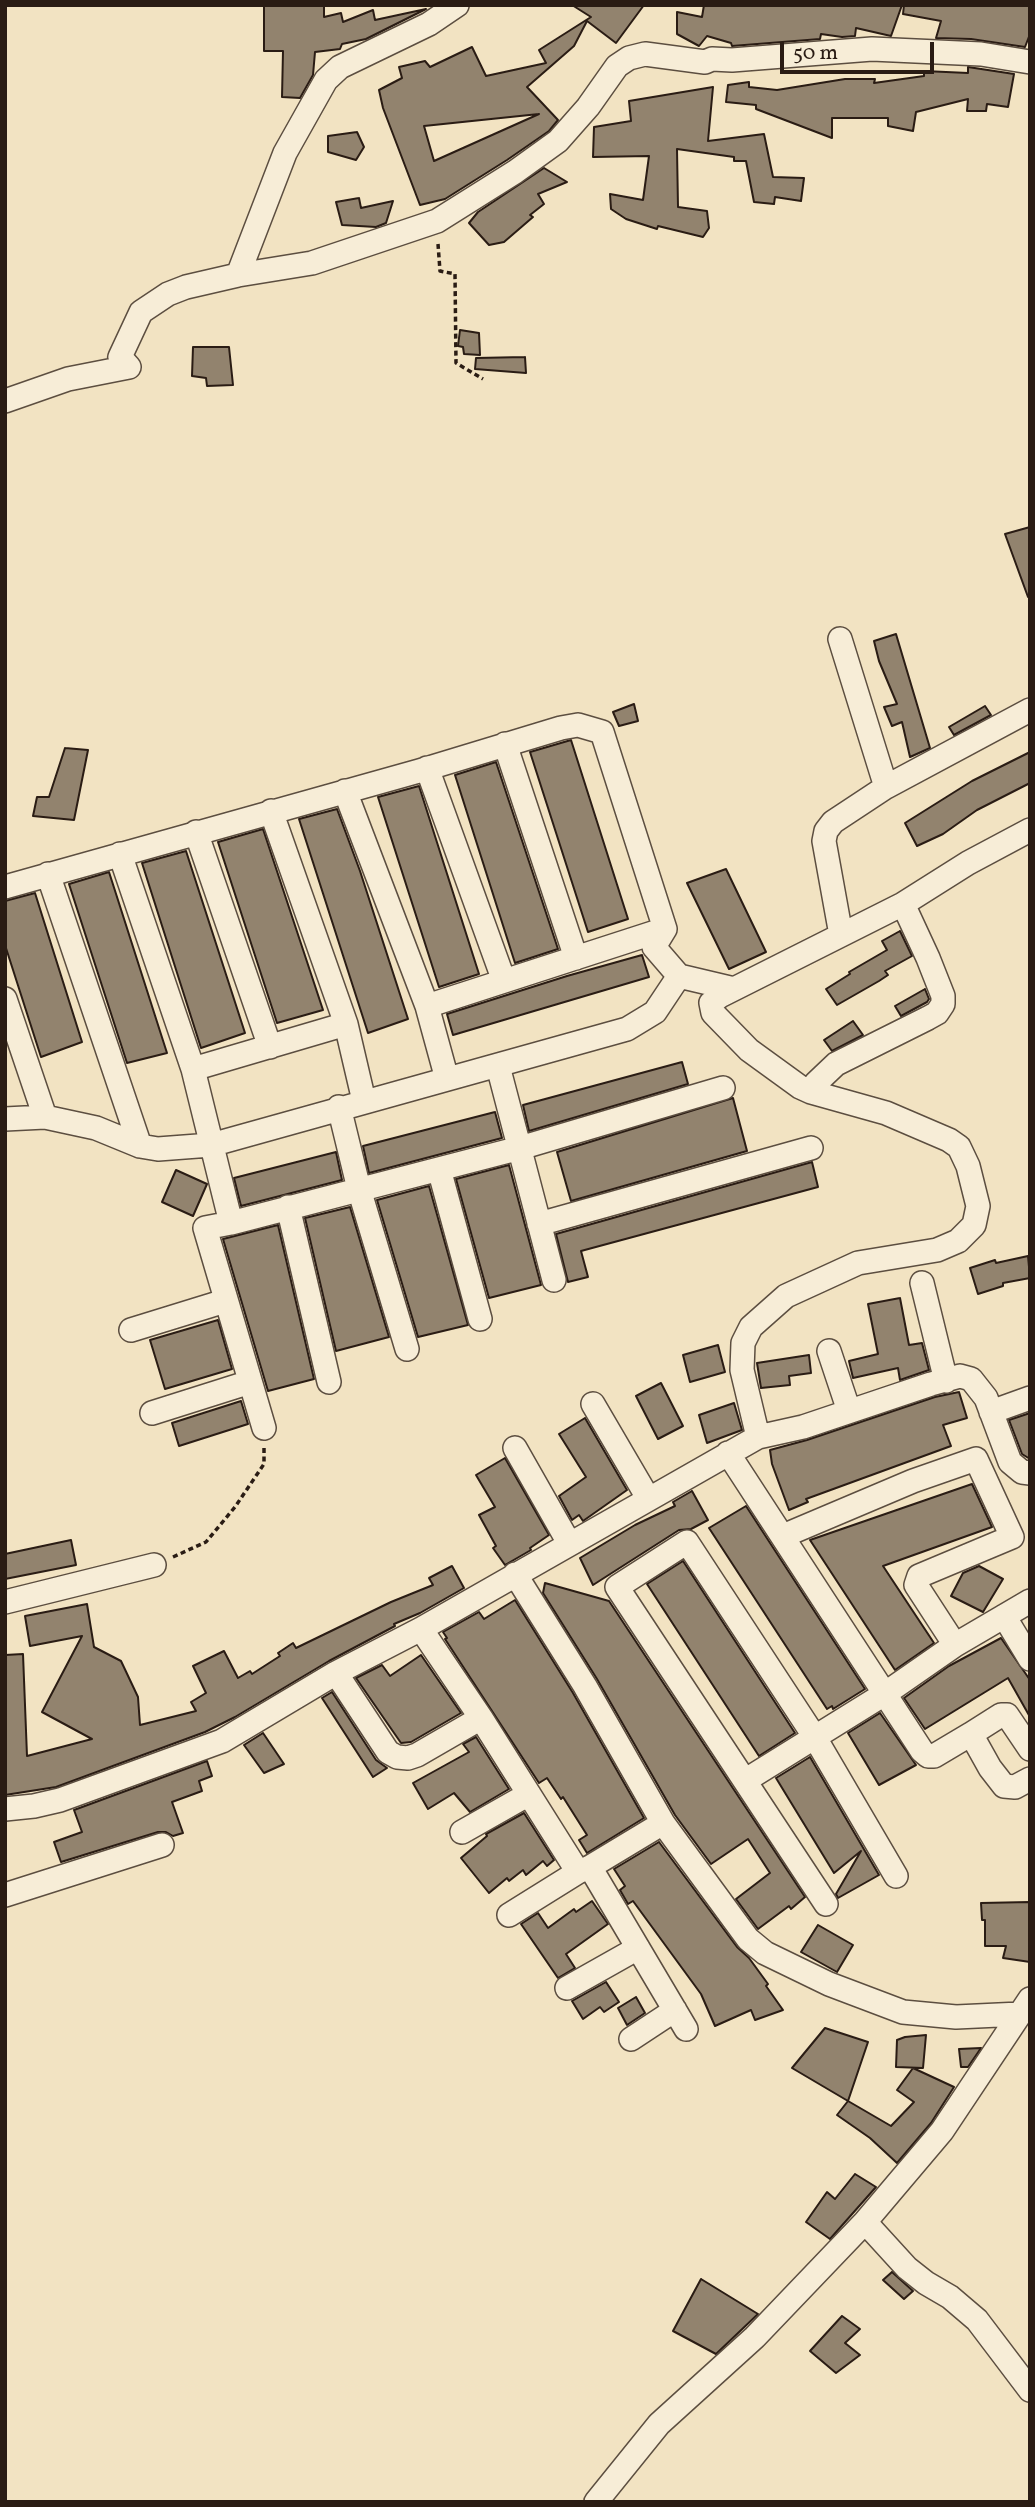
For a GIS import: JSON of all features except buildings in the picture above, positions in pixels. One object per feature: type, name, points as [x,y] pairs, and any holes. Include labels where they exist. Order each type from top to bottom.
[{"type":"street","points":[[238,275],[285,153],[326,80],[340,67],[429,24],[457,5]]},
{"type":"street","points":[[5,401],[68,379],[129,367],[120,357],[141,312],[156,300],[186,287],[312,263],[437,221],[515,172],[558,141],[588,107],[617,66],[629,58],[645,54],[705,62],[712,59],[732,60],[872,49],[981,54],[1030,62]]},
{"type":"street","points":[[840,639],[886,787]]},
{"type":"street","points":[[841,935],[826,852],[826,831],[832,822],[886,787],[1030,710]]},
{"type":"street","points":[[5,887],[578,725],[602,732],[665,929],[654,947],[679,976],[734,989]]},
{"type":"street","points":[[505,744],[576,958]]},
{"type":"street","points":[[427,768],[504,981]]},
{"type":"street","points":[[345,791],[427,1006],[447,1080]]},
{"type":"street","points":[[271,811],[345,1024],[364,1101]]},
{"type":"street","points":[[758,1437],[742,1370],[743,1343],[751,1327],[786,1296],[858,1264],[937,1250],[958,1241],[974,1225],[978,1206],[968,1166],[959,1147],[949,1140],[886,1113],[811,1093],[749,1050],[713,1013],[713,1000],[903,904],[968,863],[1030,830]]},
{"type":"street","points":[[197,832],[270,1047]]},
{"type":"street","points":[[120,854],[193,1069],[231,1223]]},
{"type":"street","points":[[48,874],[139,1146]]},
{"type":"street","points":[[811,1093],[816,1083],[836,1065],[937,1013],[943,1004],[943,996],[928,958],[903,904]]},
{"type":"street","points":[[427,1006],[665,929]]},
{"type":"street","points":[[5,1119],[45,1117],[96,1128],[139,1146],[158,1149],[211,1145],[339,1107],[447,1080],[626,1029],[654,1012],[679,976]]},
{"type":"street","points":[[5,999],[45,1117]]},
{"type":"street","points":[[193,1069],[345,1024]]},
{"type":"street","points":[[498,1066],[554,1280]]},
{"type":"street","points":[[264,1428],[205,1228],[520,1148],[723,1088]]},
{"type":"street","points":[[339,1107],[359,1189],[407,1349]]},
{"type":"street","points":[[539,1224],[811,1148]]},
{"type":"street","points":[[439,1169],[480,1319]]},
{"type":"street","points":[[288,1208],[329,1382]]},
{"type":"street","points":[[922,1283],[946,1381]]},
{"type":"street","points":[[131,1330],[225,1301]]},
{"type":"street","points":[[829,1350],[849,1411]]},
{"type":"street","points":[[5,1809],[60,1800],[222,1741],[336,1673],[421,1629],[758,1437],[803,1427],[960,1376],[971,1379],[986,1398],[1010,1462],[1022,1472],[1030,1473]]},
{"type":"street","points":[[152,1413],[250,1382]]},
{"type":"street","points":[[991,1412],[1030,1398]]},
{"type":"street","points":[[593,1404],[648,1498]]},
{"type":"street","points":[[515,1448],[569,1543]]},
{"type":"street","points":[[728,1453],[922,1751],[928,1756],[938,1753],[1001,1715],[1007,1715],[1030,1749]]},
{"type":"street","points":[[783,1535],[913,1480],[976,1459],[1012,1537],[919,1576],[916,1585],[955,1645]]},
{"type":"street","points":[[826,1904],[617,1587],[687,1542],[814,1736],[896,1876]]},
{"type":"street","points":[[5,1602],[154,1565]]},
{"type":"street","points":[[515,1574],[585,1686],[663,1823],[748,1939],[765,1953],[829,1984],[903,2012],[956,2017],[1025,2006]]},
{"type":"street","points":[[746,1780],[886,1693],[955,1645],[1030,1601]]},
{"type":"street","points":[[1004,1616],[1030,1659]]},
{"type":"street","points":[[421,1629],[529,1794],[638,1948],[680,2020],[631,2039]]},
{"type":"street","points":[[336,1673],[388,1752],[397,1757],[417,1755],[481,1718]]},
{"type":"street","points":[[971,1734],[990,1768],[1004,1786],[1015,1787],[1030,1779]]},
{"type":"street","points":[[463,1832],[529,1794]]},
{"type":"street","points":[[509,1915],[663,1823]]},
{"type":"street","points":[[6,1891],[162,1845]]},
{"type":"street","points":[[566,1988],[638,1948]]},
{"type":"street","points":[[596,2502],[659,2424],[755,2337],[865,2222],[942,2131],[1025,2006]]},
{"type":"street","points":[[865,2222],[907,2268],[950,2297],[977,2320],[1030,2390]]},
{"type":"path","points":[[437,221],[440,271],[455,274],[456,363],[483,379]]},
{"type":"path","points":[[154,1565],[206,1542],[235,1507],[264,1464],[264,1428]]}]
